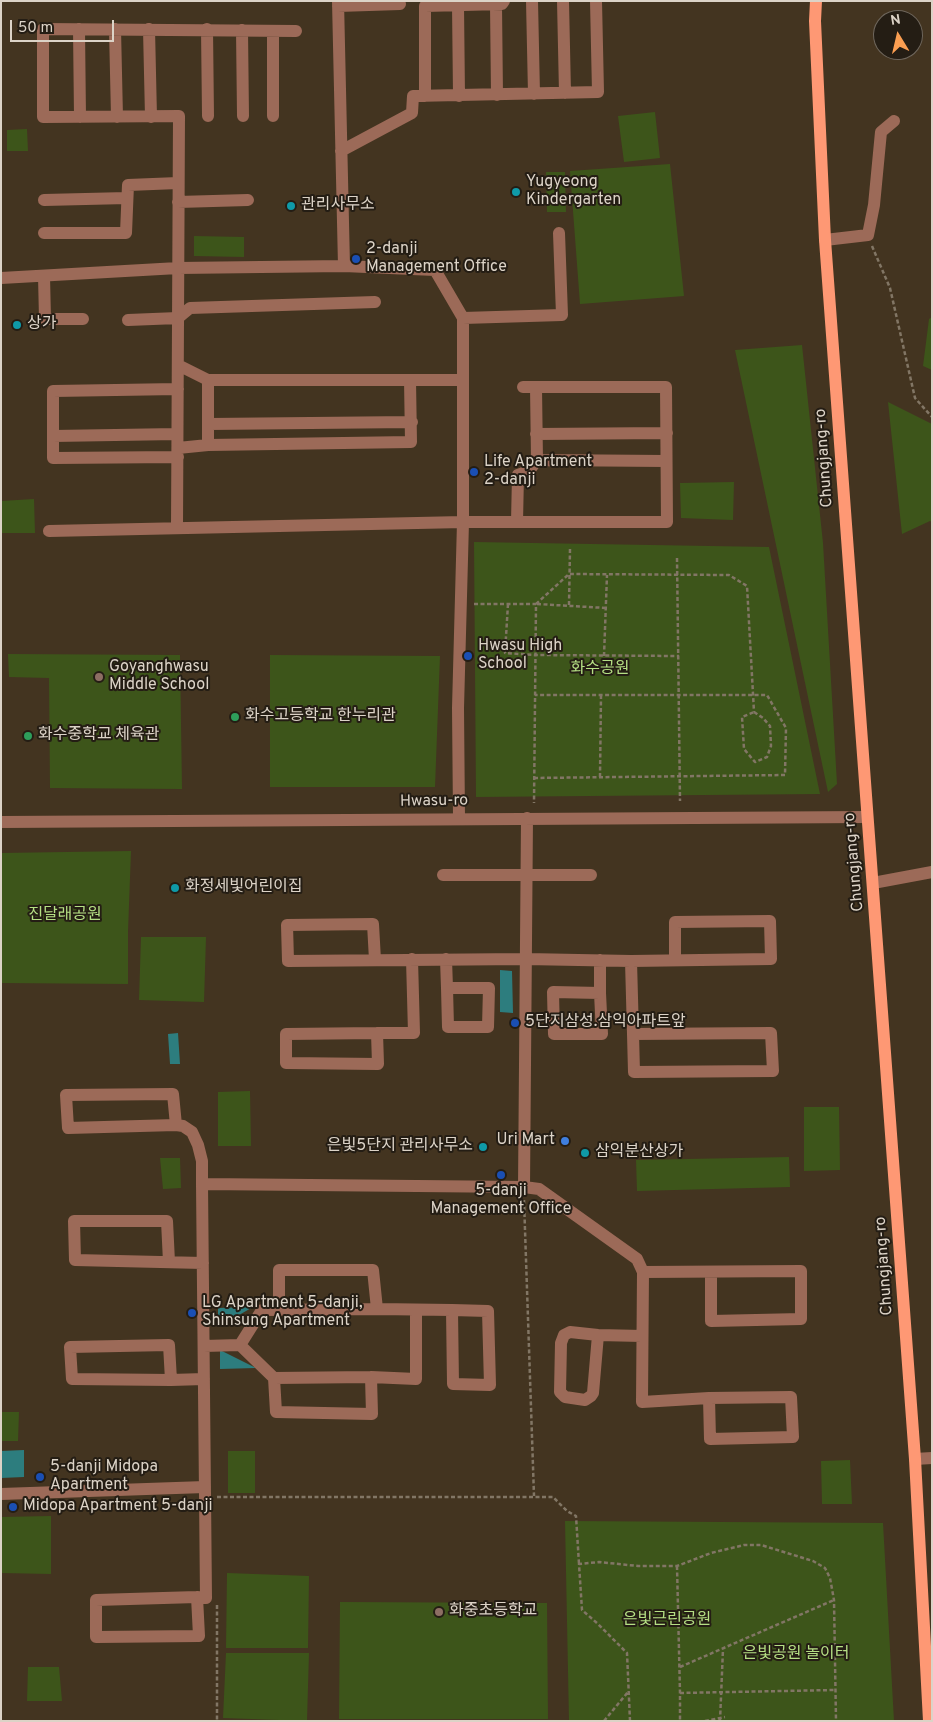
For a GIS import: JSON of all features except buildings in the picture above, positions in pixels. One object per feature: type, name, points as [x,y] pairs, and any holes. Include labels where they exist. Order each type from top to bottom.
[{"type":"main road","name":"Chungjang-ro","points":[[816,1],[815,21],[825,240],[915,1459],[929,1721]]},
{"type":"street","points":[[532,1],[534,94]]},
{"type":"street","points":[[562,1],[565,93]]},
{"type":"street","points":[[341,151],[412,113],[413,96],[598,92],[596,1]]},
{"type":"street","points":[[425,96],[425,6],[500,3],[497,95]]},
{"type":"street","points":[[344,266],[338,4],[400,4]]},
{"type":"street","points":[[458,5],[459,96]]},
{"type":"street","points":[[177,528],[179,116],[43,117],[43,29],[296,31]]},
{"type":"street","points":[[79,29],[80,117]]},
{"type":"street","points":[[115,29],[116,117]]},
{"type":"street","points":[[149,29],[152,117]]},
{"type":"street","points":[[207,29],[208,116]]},
{"type":"street","points":[[242,30],[243,116]]},
{"type":"street","points":[[273,31],[273,116]]},
{"type":"street","points":[[825,240],[868,235],[874,205],[882,132],[894,121]]},
{"type":"street","points":[[44,233],[126,233],[128,185],[178,183]]},
{"type":"street","points":[[44,200],[127,198]]},
{"type":"street","points":[[178,202],[248,200]]},
{"type":"street","points":[[463,318],[562,315],[559,233]]},
{"type":"street","points":[[1,278],[178,268],[344,266],[435,270],[463,318],[463,528],[458,708],[459,818]]},
{"type":"street","points":[[44,276],[45,319],[83,319]]},
{"type":"street","points":[[128,320],[178,318],[190,308],[375,302]]},
{"type":"street","points":[[178,365],[208,380],[463,380]]},
{"type":"street","points":[[208,380],[208,445]]},
{"type":"street","points":[[178,389],[53,391],[53,458],[178,452],[208,445],[411,442],[410,380]]},
{"type":"street","points":[[49,531],[177,528],[463,528],[517,522],[667,522],[666,387],[530,387],[537,460],[529,471],[518,475],[517,522]]},
{"type":"street","points":[[208,424],[412,422]]},
{"type":"street","points":[[536,434],[667,433]]},
{"type":"street","points":[[53,436],[177,434]]},
{"type":"street","points":[[537,460],[666,461]]},
{"type":"street","name":"Hwasu-ro","points":[[1,822],[867,817]]},
{"type":"street","points":[[524,1187],[528,818]]},
{"type":"street","points":[[873,883],[932,872]]},
{"type":"street","points":[[443,875],[592,875]]},
{"type":"street","points":[[375,960],[373,924],[287,925],[288,961],[375,960],[412,959],[631,961],[771,959],[770,921],[676,922],[676,960]]},
{"type":"street","points":[[377,1033],[378,1064],[286,1063],[286,1034],[377,1033],[414,1033],[412,959]]},
{"type":"street","points":[[446,959],[448,1027],[488,1027],[488,988],[447,988]]},
{"type":"street","points":[[600,960],[602,1034],[554,1034],[553,992],[600,993]]},
{"type":"street","points":[[631,961],[634,1072],[773,1071],[771,1033],[633,1034]]},
{"type":"street","points":[[176,1125],[173,1094],[66,1095],[68,1128],[184,1126],[192,1132],[198,1145],[202,1161],[206,1598],[197,1598],[96,1600],[96,1637],[199,1636],[197,1598]]},
{"type":"street","points":[[202,1184],[524,1187],[539,1189],[637,1259],[643,1272],[642,1402],[709,1398],[790,1397],[793,1437],[710,1439],[709,1398]]},
{"type":"street","points":[[170,1262],[168,1221],[74,1221],[75,1260],[203,1263]]},
{"type":"street","points":[[279,1309],[279,1270],[374,1270],[377,1309]]},
{"type":"street","points":[[643,1272],[801,1271],[801,1319],[711,1321],[710,1272]]},
{"type":"street","points":[[240,1345],[262,1310],[377,1309],[452,1310],[488,1311],[490,1385],[453,1384],[452,1310]]},
{"type":"street","points":[[274,1378],[371,1377],[416,1379],[416,1310]]},
{"type":"street","points":[[598,1335],[592,1396],[585,1400],[565,1397],[560,1392],[561,1343],[564,1335],[570,1332],[642,1336]]},
{"type":"street","points":[[171,1380],[169,1345],[70,1347],[72,1379],[171,1380],[204,1379]]},
{"type":"street","points":[[204,1346],[240,1345],[274,1378],[276,1412],[372,1414],[371,1377]]},
{"type":"street","points":[[915,1459],[932,1458]]},
{"type":"street","points":[[1,1494],[205,1487]]},
{"type":"path","points":[[868,235],[890,288],[915,398],[932,417]]},
{"type":"path","points":[[569,605],[570,549]]},
{"type":"path","points":[[677,558],[680,801]]},
{"type":"path","points":[[534,803],[536,604],[569,574],[729,575],[747,586],[754,712],[770,726],[771,746],[767,757],[755,762],[744,749],[742,717],[754,712]]},
{"type":"path","points":[[604,656],[606,574]]},
{"type":"path","points":[[460,604],[536,604],[606,608]]},
{"type":"path","points":[[508,604],[505,653],[678,656]]},
{"type":"path","points":[[534,778],[785,775],[786,728],[767,695],[535,695]]},
{"type":"path","points":[[600,777],[601,695]]},
{"type":"path","points":[[524,1187],[534,1496]]},
{"type":"path","points":[[216,1497],[552,1497],[567,1511],[576,1516],[582,1610],[626,1653],[630,1721]]},
{"type":"path","points":[[579,1564],[599,1562],[638,1566],[677,1566],[711,1553],[744,1545],[761,1545],[813,1561],[825,1568],[830,1578],[834,1600],[836,1721]]},
{"type":"path","points":[[677,1566],[680,1721]]},
{"type":"path","points":[[680,1667],[834,1600]]},
{"type":"path","points":[[217,1604],[217,1721]]},
{"type":"path","points":[[720,1719],[722,1649]]},
{"type":"path","points":[[680,1693],[835,1690]]},
{"type":"path","points":[[604,1721],[628,1691]]},
{"type":"path","points":[[705,1721],[725,1717]]},
{"type":"green space","points":[[655,112],[660,158],[624,162],[618,116]]},
{"type":"green space","points":[[27,129],[28,151],[7,151],[7,130]]},
{"type":"green space","points":[[670,164],[684,296],[580,304],[570,171]]},
{"type":"green space","points":[[546,172],[565,172],[566,212],[547,212]]},
{"type":"green space","points":[[194,236],[244,237],[244,257],[194,256]]},
{"type":"green space","points":[[932,317],[932,370],[923,366],[929,319]]},
{"type":"green space","points":[[802,345],[823,543],[837,784],[828,792],[735,350]]},
{"type":"green space","points":[[888,402],[932,424],[932,522],[930,521],[902,534]]},
{"type":"green space","points":[[734,482],[733,520],[681,518],[680,483]]},
{"type":"green space","points":[[34,499],[35,533],[1,533],[1,501]]},
{"type":"green space","name":"화수공원","points":[[474,542],[769,547],[820,794],[476,797]]},
{"type":"green space","points":[[8,654],[180,655],[182,789],[50,788],[49,678],[9,677]]},
{"type":"green space","points":[[270,655],[440,656],[435,787],[270,787]]},
{"type":"green space","name":"진달래공원","points":[[131,851],[128,984],[1,983],[1,853]]},
{"type":"green space","points":[[141,937],[206,937],[204,1002],[139,1000]]},
{"type":"green space","points":[[250,1091],[251,1146],[218,1146],[218,1092]]},
{"type":"green space","points":[[804,1107],[839,1107],[840,1170],[804,1171]]},
{"type":"green space","points":[[789,1157],[790,1187],[637,1191],[636,1160]]},
{"type":"green space","points":[[160,1158],[180,1158],[181,1188],[163,1189]]},
{"type":"green space","points":[[1,1412],[19,1412],[18,1441],[1,1441]]},
{"type":"green space","points":[[228,1451],[255,1451],[255,1493],[228,1493]]},
{"type":"green space","points":[[850,1460],[852,1504],[822,1504],[821,1461]]},
{"type":"green space","points":[[51,1516],[51,1574],[1,1573],[1,1517]]},
{"type":"green space","name":"은빛근린공원","points":[[565,1521],[883,1523],[894,1721],[569,1721]]},
{"type":"green space","points":[[227,1573],[309,1576],[308,1648],[226,1648]]},
{"type":"green space","points":[[340,1602],[547,1603],[548,1719],[339,1719]]},
{"type":"green space","points":[[226,1653],[309,1653],[307,1721],[223,1718]]},
{"type":"green space","points":[[28,1667],[59,1667],[62,1701],[27,1701]]},
{"type":"water","points":[[500,970],[512,971],[513,1013],[500,1012]]},
{"type":"water","points":[[178,1033],[180,1064],[170,1064],[168,1034]]},
{"type":"water","points":[[253,1307],[218,1327],[218,1308]]},
{"type":"water","points":[[220,1350],[256,1368],[220,1369]]},
{"type":"water","points":[[24,1450],[24,1477],[1,1478],[1,1451]]},
{"type":"place","name":"Yugyeong Kindergarten","points":[[516,192]]},
{"type":"place","name":"관리사무소","points":[[291,206]]},
{"type":"place","name":"2-danji Management Office","points":[[356,259]]},
{"type":"place","name":"상가","points":[[17,325]]},
{"type":"place","name":"Life Apartment 2-danji","points":[[474,472]]},
{"type":"place","name":"Hwasu High School","points":[[468,656]]},
{"type":"place","name":"Goyanghwasu Middle School","points":[[99,677]]},
{"type":"place","name":"화수고등학교 한누리관","points":[[235,717]]},
{"type":"place","name":"화수중학교 체육관","points":[[28,736]]},
{"type":"place","name":"화정세빛어린이집","points":[[175,888]]},
{"type":"place","name":"5단지삼성.삼익아파트앞","points":[[515,1023]]},
{"type":"place","name":"Uri Mart","points":[[565,1141]]},
{"type":"place","name":"은빛5단지 관리사무소","points":[[483,1147]]},
{"type":"place","name":"삼익분산상가","points":[[585,1153]]},
{"type":"place","name":"5-danji Management Office","points":[[501,1175]]},
{"type":"place","name":"LG Apartment 5-danji, Shinsung Apartment","points":[[192,1313]]},
{"type":"place","name":"5-danji Midopa Apartment","points":[[40,1477]]},
{"type":"place","name":"Midopa Apartment 5-danji","points":[[13,1507]]},
{"type":"place","name":"화중초등학교","points":[[439,1612]]},
{"type":"park label","name":"은빛공원 놀이터","points":[[796,1655]]}]
